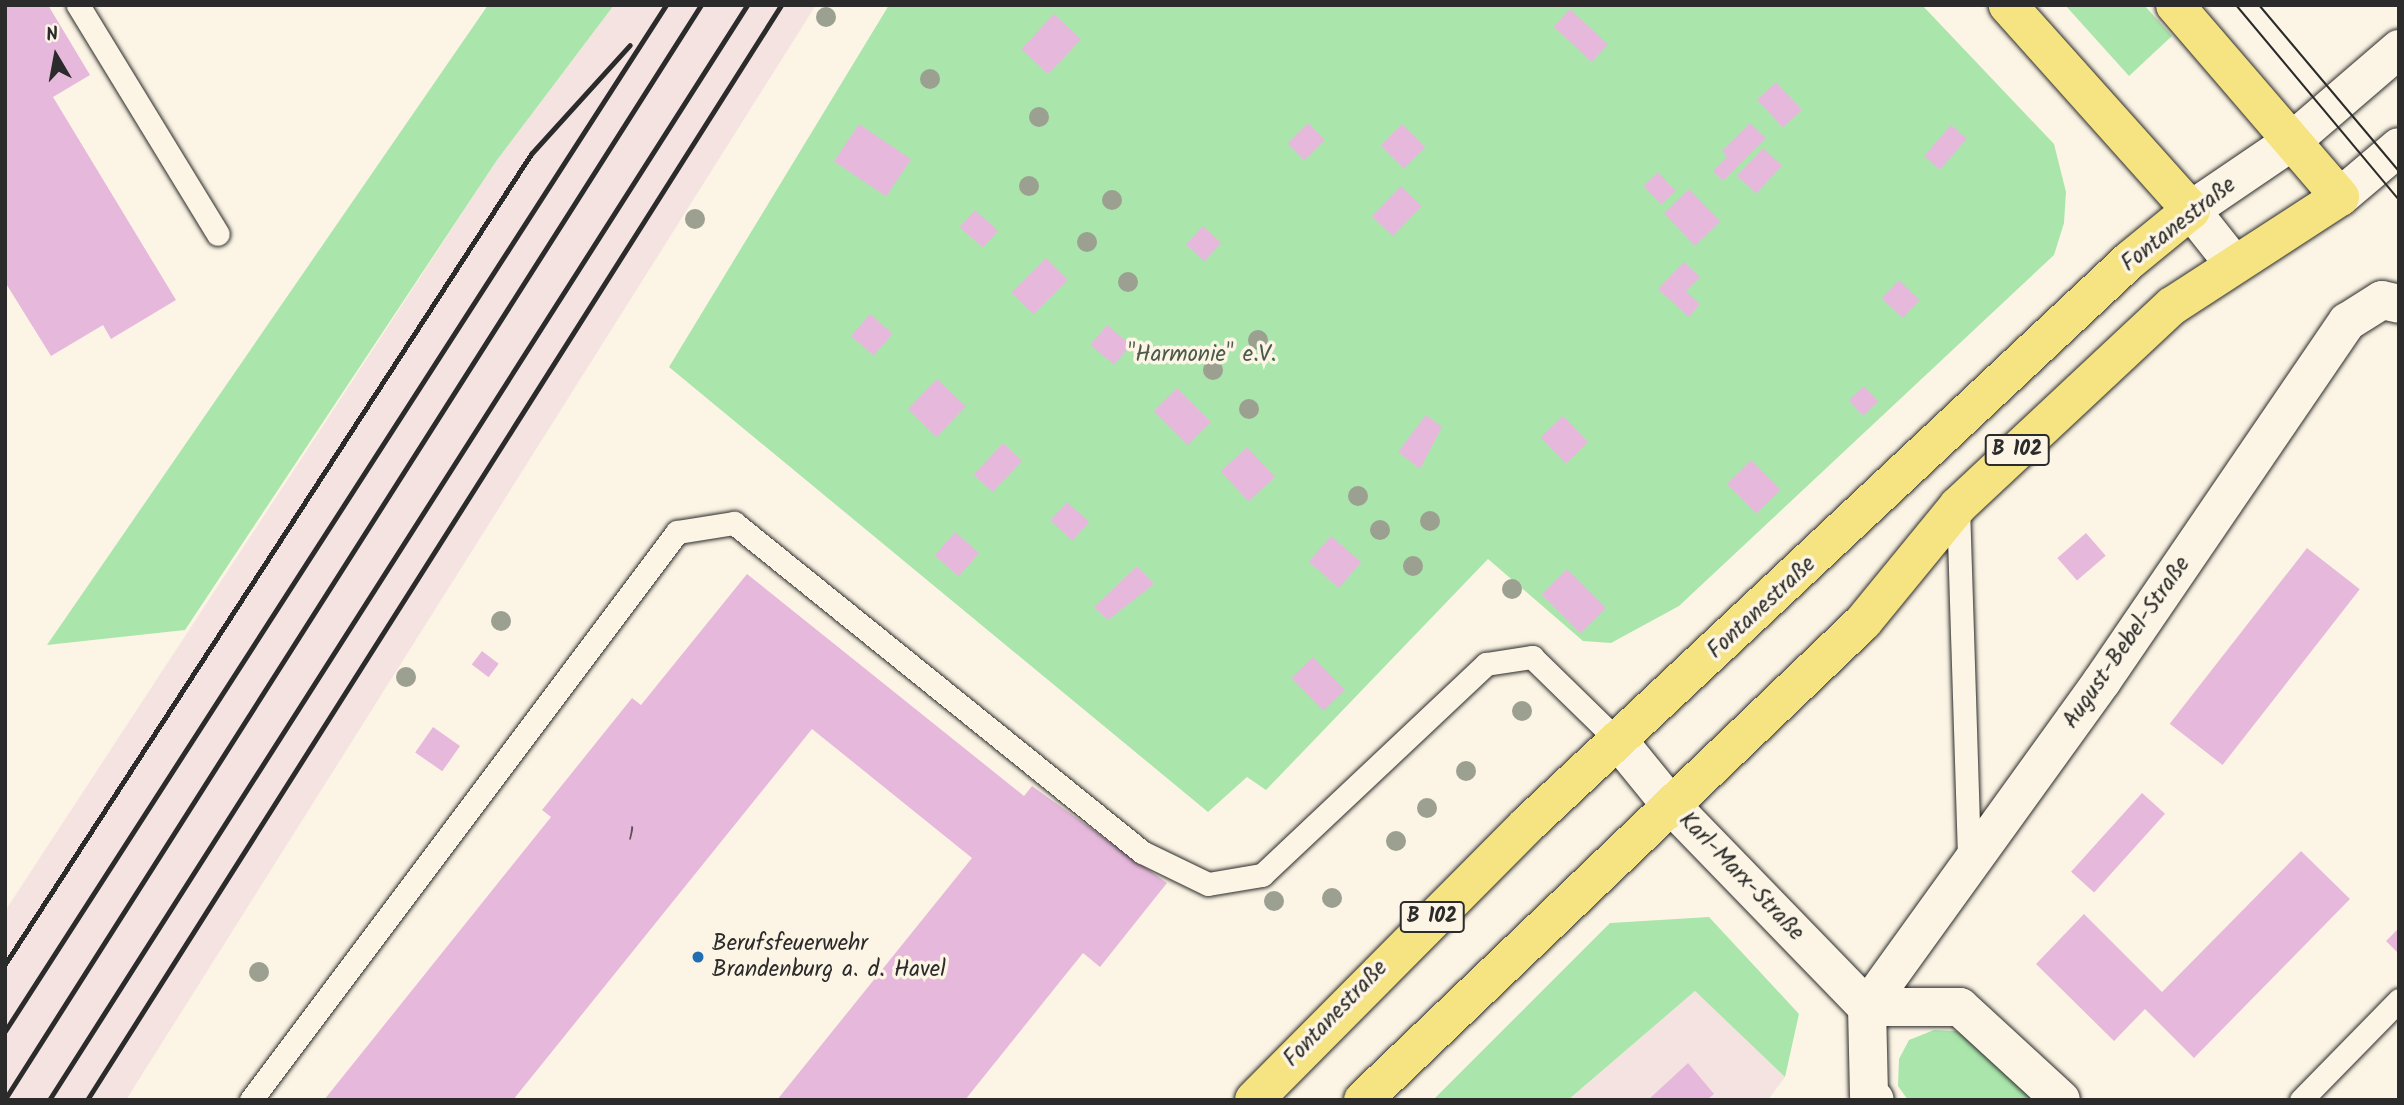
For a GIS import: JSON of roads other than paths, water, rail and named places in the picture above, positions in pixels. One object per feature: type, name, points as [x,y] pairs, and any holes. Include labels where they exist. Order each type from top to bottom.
[{"type":"main road","points":[[2008,5],[2191,210]]},
{"type":"main road","points":[[2175,5],[2340,197]]},
{"type":"main road","name":"B 102","points":[[1363,1100],[1670,803],[1863,622],[1958,506],[2172,306],[2233,263],[2340,197]]},
{"type":"main road","name":"Fontanestraße","points":[[1254,1100],[1433,916],[1620,743],[2130,260],[2191,210]]},
{"type":"street","name":"Fontanestraße","points":[[2191,210],[2291,142],[2399,49]]},
{"type":"street","points":[[2340,197],[2399,147]]},
{"type":"street","points":[[2191,210],[2233,263]]},
{"type":"street","name":"August-Bebel-Straße","points":[[1867,1007],[2102,681],[2347,322],[2382,300],[2399,304]]},
{"type":"street","name":"Karl-Marx-Straße","points":[[1620,743],[1670,803],[1867,1007]]},
{"type":"street","points":[[1875,1100],[1869,1094],[1867,1007],[1960,1007],[2061,1100]]},
{"type":"lane","points":[[78,5],[218,234]]},
{"type":"lane","points":[[1958,506],[1969,863]]},
{"type":"lane","points":[[251,1100],[677,532],[734,523],[1142,852],[1208,884],[1262,875],[1486,664],[1532,657],[1620,743]]},
{"type":"lane","points":[[2301,1100],[2399,1000]]},
{"type":"tram line","points":[[2236,5],[2399,200]]},
{"type":"tram line","points":[[2259,5],[2399,171]]},
{"type":"railway","points":[[5,1031],[666,5]]},
{"type":"railway","points":[[5,1099],[701,5]]},
{"type":"railway","points":[[49,1100],[747,5]]},
{"type":"railway","points":[[87,1100],[781,5]]},
{"type":"railway","points":[[5,964],[531,154],[630,45]]},
{"type":"place","name":"Berufsfeuerwehr Brandenburg a. d. Havel","points":[[698,957]]},
{"type":"park label","name":"\"Harmonie\" e.V.","points":[[1202,355]]}]
